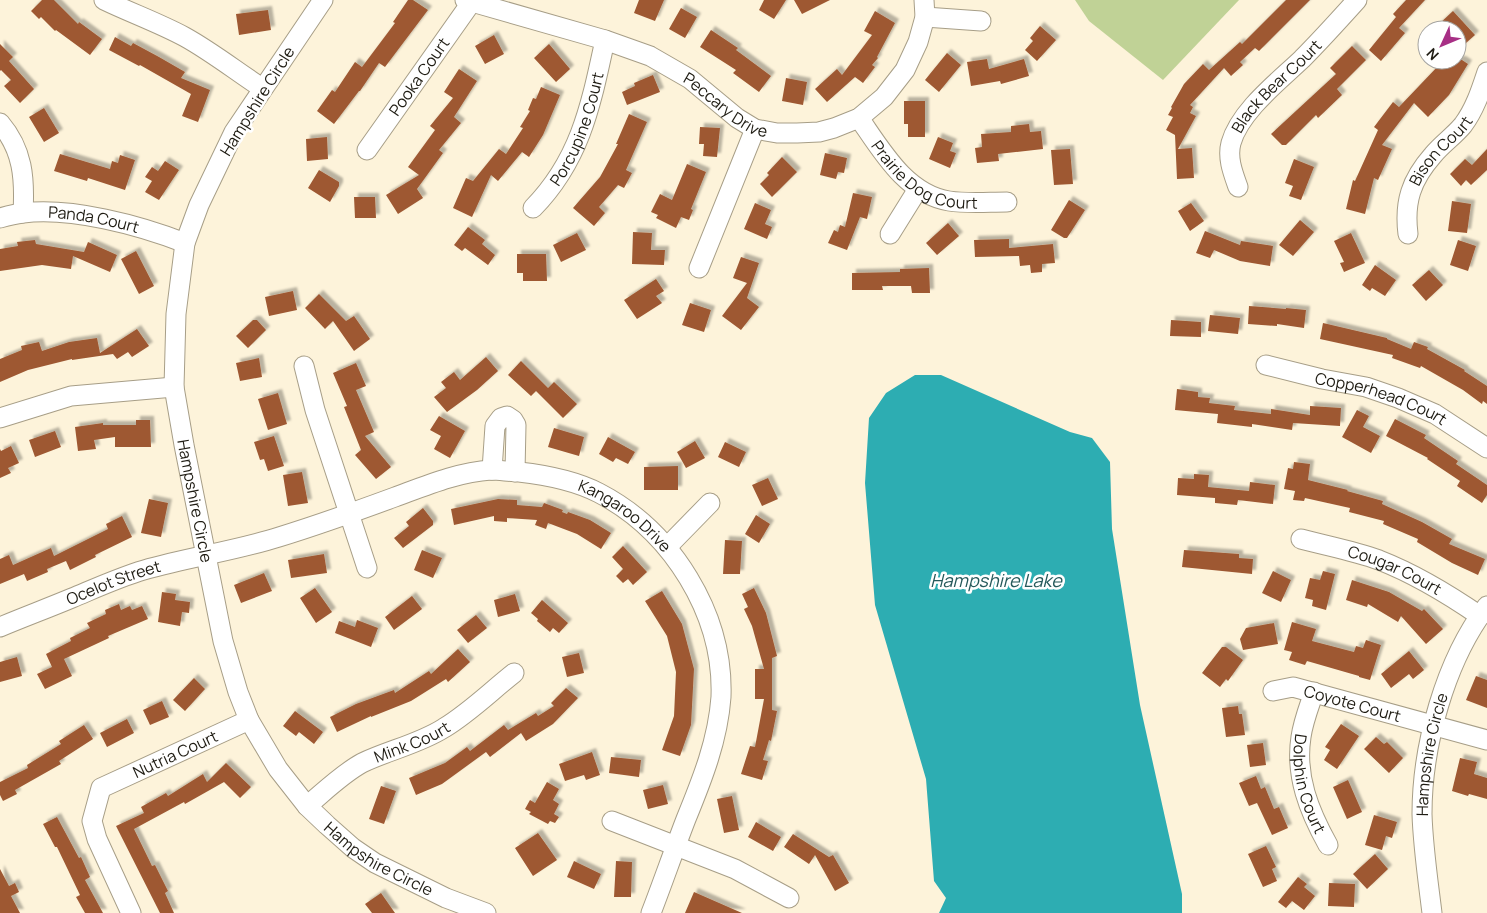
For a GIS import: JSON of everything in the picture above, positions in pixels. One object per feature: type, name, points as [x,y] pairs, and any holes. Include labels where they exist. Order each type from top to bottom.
[{"type":"street","points":[[104,0],[183,36],[262,88]]},
{"type":"street","name":"Hampshire Circle","points":[[323,0],[262,88],[226,147],[199,205],[185,243],[176,314],[174,387],[184,445],[223,641],[238,692],[249,720],[278,769],[308,806],[340,837],[375,864],[443,906],[486,913]]},
{"type":"street","name":"Black Bear Court","points":[[1238,187],[1232,173],[1230,152],[1238,127],[1255,105],[1304,57],[1356,0]]},
{"type":"street","name":"Peccary Drive","points":[[470,1],[605,40],[650,56],[677,70],[705,90],[737,118],[755,129],[777,133],[819,132],[834,128],[859,118],[884,97],[898,79],[918,42],[924,9]]},
{"type":"street","name":"Pooka Court","points":[[367,150],[470,1]]},
{"type":"street","points":[[924,9],[981,21]]},
{"type":"street","name":"Porcupine Court","points":[[533,208],[556,179],[577,144],[590,106],[605,40]]},
{"type":"street","name":"Bison Court","points":[[1408,234],[1406,207],[1416,180],[1433,155],[1454,135],[1472,112],[1487,72]]},
{"type":"street","name":"Prairie Dog Court","points":[[859,118],[889,160],[908,181],[928,194],[949,201],[1007,202]]},
{"type":"street","points":[[0,123],[14,142],[21,164],[23,176],[23,213]]},
{"type":"street","points":[[699,268],[755,129]]},
{"type":"street","points":[[890,234],[918,188]]},
{"type":"street","name":"Panda Court","points":[[0,218],[23,213],[66,213],[163,234],[185,243]]},
{"type":"street","name":"Copperhead Court","points":[[1266,365],[1366,388],[1398,398],[1435,414],[1487,448]]},
{"type":"street","points":[[304,366],[315,410],[367,568]]},
{"type":"street","points":[[0,418],[71,396],[174,387]]},
{"type":"street","points":[[492,470],[495,426],[501,418],[507,416],[516,424],[515,472]]},
{"type":"street","name":"Kangaroo Drive","points":[[206,556],[279,537],[458,476],[492,470],[558,477],[600,494],[640,520],[666,547],[683,570],[699,598],[707,616],[717,652],[720,683],[720,709],[715,740],[699,790],[651,913]]},
{"type":"street","points":[[666,547],[710,502]]},
{"type":"street","name":"Cougar Court","points":[[1301,539],[1364,555],[1391,565],[1483,611]]},
{"type":"street","name":"Ocelot Street","points":[[0,627],[143,570],[206,556]]},
{"type":"street","name":"Hampshire Circle","points":[[1432,913],[1422,815],[1426,762],[1440,700],[1453,667],[1483,611]]},
{"type":"street","name":"Mink Court","points":[[308,806],[351,770],[377,756],[429,737],[444,729],[514,673]]},
{"type":"street","name":"Coyote Court","points":[[1273,691],[1293,687],[1487,740]]},
{"type":"street","name":"Dolphin Court","points":[[1314,692],[1301,736],[1300,766],[1304,791],[1309,806],[1328,845]]},
{"type":"street","name":"Nutria Court","points":[[131,913],[96,839],[92,821],[101,788],[249,720]]},
{"type":"street","points":[[612,821],[735,869],[789,898]]},
{"type":"green space","points":[[1075,0],[1239,0],[1163,80],[1089,21]]},
{"type":"water","name":"Hampshire Lake","points":[[915,375],[941,375],[1070,432],[1092,438],[1110,462],[1112,529],[1140,705],[1182,894],[1182,913],[939,913],[946,898],[934,881],[926,779],[875,605],[865,483],[869,418],[886,393]]},
{"type":"building","points":[[42,0],[54,0],[78,24],[79,22],[102,39],[90,55],[55,31],[41,17],[39,19],[31,11]]},
{"type":"building","points":[[408,0],[413,0],[428,10],[385,67],[379,63],[334,124],[317,111],[332,90],[335,92],[355,62],[362,67],[395,23],[393,22]]},
{"type":"building","points":[[639,0],[664,0],[655,21],[634,13]]},
{"type":"building","points":[[764,0],[786,0],[774,19],[759,10]]},
{"type":"building","points":[[794,0],[830,0],[802,14]]},
{"type":"building","points":[[1286,0],[1310,0],[1259,51],[1255,48],[1240,62],[1243,65],[1231,76],[1224,68],[1190,105],[1193,107],[1190,113],[1196,116],[1178,149],[1192,148],[1194,178],[1177,179],[1175,135],[1166,130],[1173,117],[1168,115],[1171,107],[1184,84],[1203,64],[1209,70],[1240,42],[1242,44]]},
{"type":"building","points":[[1406,0],[1425,0],[1399,28],[1405,33],[1381,61],[1369,50],[1396,17],[1393,14]]},
{"type":"building","points":[[681,8],[697,17],[685,38],[669,29]]},
{"type":"building","points":[[268,10],[271,30],[239,35],[236,14]]},
{"type":"building","points":[[875,11],[895,23],[878,58],[872,65],[875,67],[863,83],[855,77],[827,102],[815,89],[837,69],[842,75],[872,35],[864,31]]},
{"type":"building","points":[[1453,11],[1461,20],[1443,20]]},
{"type":"building","points":[[1040,26],[1056,40],[1037,61],[1025,50],[1033,41],[1030,38]]},
{"type":"building","points":[[1467,26],[1475,35],[1467,42]]},
{"type":"building","points":[[711,30],[738,48],[736,50],[771,76],[759,92],[733,73],[736,70],[700,47]]},
{"type":"building","points":[[494,35],[504,54],[485,64],[475,46]]},
{"type":"building","points":[[115,37],[131,46],[133,43],[159,57],[185,72],[181,78],[210,90],[198,122],[182,116],[191,94],[109,50]]},
{"type":"building","points":[[0,44],[13,57],[9,61],[34,89],[20,103],[4,86],[11,80],[0,71]]},
{"type":"building","points":[[549,44],[570,69],[556,82],[534,58]]},
{"type":"building","points":[[1352,46],[1366,60],[1337,89],[1342,95],[1318,118],[1316,115],[1286,145],[1282,145],[1271,134],[1336,74],[1330,68]]},
{"type":"building","points":[[947,53],[961,65],[939,92],[925,80]]},
{"type":"building","points":[[987,59],[989,69],[1024,59],[1029,76],[1001,84],[1000,81],[971,86],[967,62]]},
{"type":"building","points":[[459,69],[477,81],[454,117],[461,123],[439,150],[443,153],[417,189],[423,198],[398,214],[386,195],[419,175],[408,167],[435,130],[430,126],[453,98],[444,92]]},
{"type":"building","points":[[1434,70],[1464,70],[1449,95],[1428,117],[1414,103],[1382,145],[1392,149],[1378,180],[1374,178],[1365,214],[1346,209],[1353,180],[1355,181],[1378,130],[1374,127],[1393,102],[1399,107]]},
{"type":"building","points":[[653,75],[660,92],[627,105],[622,92],[635,86],[634,83]]},
{"type":"building","points":[[786,78],[807,82],[803,105],[782,101]]},
{"type":"building","points":[[541,87],[560,95],[543,135],[529,157],[522,152],[498,181],[491,175],[472,217],[453,208],[466,178],[473,181],[499,149],[506,154],[523,128],[520,127],[530,111],[528,110],[533,98],[536,99]]},
{"type":"building","points":[[904,101],[925,101],[925,137],[908,137],[908,124],[904,124]]},
{"type":"building","points":[[44,108],[59,133],[44,142],[29,117]]},
{"type":"building","points":[[629,114],[647,122],[626,170],[632,173],[624,188],[618,185],[599,207],[605,213],[594,226],[573,208],[600,177],[618,144],[616,144]]},
{"type":"building","points":[[1029,124],[1030,132],[1041,131],[1043,149],[998,154],[999,161],[977,163],[975,148],[982,147],[981,134],[1011,132],[1011,126]]},
{"type":"building","points":[[700,127],[720,128],[717,157],[703,156],[704,144],[699,144]]},
{"type":"building","points":[[327,137],[328,159],[307,161],[306,139]]},
{"type":"building","points":[[938,137],[953,143],[950,151],[956,153],[950,168],[929,159]]},
{"type":"building","points":[[1070,149],[1073,184],[1054,185],[1051,150]]},
{"type":"building","points":[[1487,149],[1487,170],[1471,185],[1466,180],[1461,186],[1450,174],[1465,159],[1472,165]]},
{"type":"building","points":[[825,153],[847,158],[844,173],[838,172],[836,179],[820,175]]},
{"type":"building","points":[[60,154],[110,169],[112,161],[118,163],[120,155],[135,160],[125,190],[88,178],[87,181],[54,171]]},
{"type":"building","points":[[782,157],[797,172],[772,197],[760,184],[769,175],[767,173]]},
{"type":"building","points":[[1294,159],[1314,167],[1301,200],[1289,196],[1293,186],[1285,183]]},
{"type":"building","points":[[165,161],[179,170],[159,200],[145,192],[152,181],[145,177],[152,167],[158,171]]},
{"type":"building","points":[[687,164],[706,172],[691,209],[693,210],[689,220],[681,217],[676,228],[656,218],[658,215],[651,212],[660,194],[672,200]]},
{"type":"building","points":[[319,170],[339,182],[339,186],[330,202],[308,188]]},
{"type":"building","points":[[853,193],[872,197],[867,219],[860,217],[847,250],[828,243],[834,230],[838,232],[840,225],[845,227]]},
{"type":"building","points":[[354,197],[375,197],[376,218],[355,218]]},
{"type":"building","points":[[1069,200],[1085,210],[1067,238],[1064,238],[1051,230]]},
{"type":"building","points":[[1452,201],[1471,204],[1467,233],[1448,231]]},
{"type":"building","points":[[755,203],[771,210],[765,224],[772,227],[767,239],[744,229]]},
{"type":"building","points":[[1191,203],[1204,221],[1190,231],[1178,211]]},
{"type":"building","points":[[1300,220],[1314,232],[1293,256],[1279,245]]},
{"type":"building","points":[[948,223],[959,236],[937,255],[926,243]]},
{"type":"building","points":[[468,227],[485,240],[482,244],[495,255],[488,265],[465,248],[462,251],[454,245]]},
{"type":"building","points":[[1205,231],[1240,245],[1241,241],[1273,246],[1270,266],[1240,261],[1214,250],[1210,258],[1196,253]]},
{"type":"building","points":[[633,232],[652,233],[651,250],[665,250],[664,265],[632,264]]},
{"type":"building","points":[[577,233],[586,250],[561,262],[553,245]]},
{"type":"building","points":[[1351,233],[1365,263],[1344,272],[1340,263],[1344,262],[1334,241]]},
{"type":"building","points":[[1009,239],[1009,248],[1053,244],[1055,263],[1042,264],[1042,272],[1031,273],[1030,265],[1020,266],[1019,256],[975,257],[974,240]]},
{"type":"building","points":[[35,240],[36,244],[84,252],[88,242],[117,255],[110,272],[73,256],[71,269],[42,265],[0,271],[0,249],[18,246],[17,242]]},
{"type":"building","points":[[1458,240],[1476,246],[1468,271],[1450,265]]},
{"type":"building","points":[[136,251],[154,286],[139,294],[121,259]]},
{"type":"building","points":[[517,254],[546,254],[547,281],[523,281],[523,273],[517,273]]},
{"type":"building","points":[[741,257],[759,263],[747,298],[759,307],[741,330],[722,316],[747,283],[733,278]]},
{"type":"building","points":[[1375,265],[1396,280],[1385,296],[1372,288],[1370,291],[1362,285]]},
{"type":"building","points":[[929,268],[930,293],[912,293],[911,286],[882,286],[883,290],[852,290],[852,273],[900,272],[900,269]]},
{"type":"building","points":[[1429,270],[1443,285],[1426,301],[1412,285]]},
{"type":"building","points":[[656,279],[664,291],[656,296],[662,303],[637,319],[624,300]]},
{"type":"building","points":[[293,291],[297,310],[269,316],[265,297]]},
{"type":"building","points":[[319,294],[346,321],[354,316],[370,339],[354,351],[333,321],[325,329],[305,308]]},
{"type":"building","points":[[690,303],[711,310],[704,332],[682,325]]},
{"type":"building","points":[[1249,306],[1306,310],[1304,328],[1277,324],[1277,326],[1248,324]]},
{"type":"building","points":[[1210,315],[1240,318],[1238,334],[1208,331]]},
{"type":"building","points":[[253,320],[257,320],[266,330],[248,348],[236,336]]},
{"type":"building","points":[[1171,320],[1201,322],[1201,337],[1170,336]]},
{"type":"building","points":[[1323,323],[1387,338],[1411,349],[1414,342],[1428,347],[1427,349],[1465,370],[1487,386],[1487,404],[1483,401],[1482,404],[1463,390],[1421,366],[1420,368],[1392,358],[1393,355],[1320,339]]},
{"type":"building","points":[[137,329],[149,346],[132,357],[128,352],[117,359],[113,354],[72,359],[28,370],[0,382],[0,359],[22,350],[21,346],[39,342],[42,351],[69,342],[97,338],[100,353]]},
{"type":"building","points":[[486,357],[498,371],[477,390],[447,412],[434,397],[446,388],[441,382],[454,372],[460,380]]},
{"type":"building","points":[[259,358],[262,377],[240,381],[236,363]]},
{"type":"building","points":[[521,361],[548,388],[554,382],[577,404],[563,418],[536,391],[531,396],[508,375]]},
{"type":"building","points":[[356,363],[366,386],[356,390],[374,432],[365,436],[391,467],[376,479],[355,455],[361,450],[344,407],[347,406],[333,373]]},
{"type":"building","points":[[1177,389],[1198,392],[1198,397],[1210,398],[1209,403],[1235,406],[1234,410],[1271,414],[1271,409],[1310,415],[1310,406],[1341,408],[1340,426],[1293,423],[1292,430],[1252,424],[1252,427],[1217,423],[1218,414],[1175,410]]},
{"type":"building","points":[[278,393],[287,424],[268,430],[258,399]]},
{"type":"building","points":[[1357,410],[1369,416],[1363,427],[1380,436],[1371,453],[1342,437]]},
{"type":"building","points":[[439,416],[465,431],[450,458],[434,449],[441,436],[430,430]]},
{"type":"building","points":[[1395,419],[1426,435],[1424,438],[1458,461],[1456,464],[1487,485],[1487,495],[1482,503],[1457,486],[1460,481],[1428,458],[1386,436]]},
{"type":"building","points":[[136,420],[150,420],[151,447],[115,447],[115,437],[94,440],[96,449],[78,451],[75,427],[103,423],[103,425],[136,425]]},
{"type":"building","points":[[554,428],[584,437],[579,456],[548,447]]},
{"type":"building","points":[[55,431],[61,447],[35,457],[29,440]]},
{"type":"building","points":[[274,436],[284,466],[268,471],[264,459],[260,460],[254,442]]},
{"type":"building","points":[[608,437],[635,452],[628,464],[616,458],[613,462],[599,454]]},
{"type":"building","points":[[695,441],[705,458],[686,468],[677,452]]},
{"type":"building","points":[[725,442],[746,452],[739,467],[718,457]]},
{"type":"building","points":[[11,446],[19,463],[8,468],[11,473],[0,478],[0,449],[1,451]]},
{"type":"building","points":[[1294,462],[1310,464],[1308,480],[1383,501],[1382,504],[1422,522],[1452,539],[1449,544],[1485,559],[1478,575],[1452,563],[1417,542],[1418,539],[1383,524],[1384,521],[1349,512],[1350,508],[1305,498],[1304,501],[1293,500],[1295,491],[1284,489],[1288,468],[1293,469]]},
{"type":"building","points":[[678,466],[678,490],[644,490],[644,467]]},
{"type":"building","points":[[302,472],[308,503],[288,506],[283,475]]},
{"type":"building","points":[[1194,474],[1209,475],[1208,487],[1249,491],[1250,482],[1275,485],[1273,504],[1238,500],[1237,505],[1215,503],[1215,498],[1177,495],[1178,478],[1194,479]]},
{"type":"building","points":[[768,478],[778,499],[762,506],[752,485]]},
{"type":"building","points":[[149,499],[168,503],[161,537],[141,533]]},
{"type":"building","points":[[498,499],[517,500],[517,505],[542,507],[544,503],[563,510],[562,512],[567,514],[568,512],[590,520],[611,533],[601,549],[577,534],[548,523],[546,529],[535,525],[537,520],[507,518],[507,522],[494,521],[494,516],[454,525],[451,509]]},
{"type":"building","points":[[423,508],[433,521],[433,525],[403,548],[394,538],[409,526],[406,522]]},
{"type":"building","points":[[756,515],[770,524],[759,543],[745,534]]},
{"type":"building","points":[[122,516],[132,537],[70,570],[66,561],[47,569],[48,572],[27,581],[24,574],[0,584],[0,559],[9,555],[13,565],[51,548],[54,556],[108,529],[106,524]]},
{"type":"building","points":[[725,540],[742,541],[740,574],[723,574]]},
{"type":"building","points":[[623,546],[647,572],[633,585],[628,579],[623,583],[616,576],[623,569],[612,557]]},
{"type":"building","points":[[422,550],[442,558],[433,578],[414,570]]},
{"type":"building","points":[[1184,550],[1239,554],[1239,558],[1253,559],[1252,574],[1182,567]]},
{"type":"building","points":[[324,554],[327,573],[291,578],[288,560]]},
{"type":"building","points":[[1273,571],[1291,580],[1281,602],[1262,593]]},
{"type":"building","points":[[1323,571],[1335,574],[1326,610],[1312,606],[1313,600],[1305,598],[1310,578],[1320,580]]},
{"type":"building","points":[[264,573],[272,591],[241,603],[234,585]]},
{"type":"building","points":[[1352,580],[1389,592],[1422,611],[1424,609],[1443,629],[1426,644],[1401,616],[1398,622],[1368,604],[1367,607],[1346,600]]},
{"type":"building","points":[[315,588],[332,612],[316,623],[300,598]]},
{"type":"building","points":[[754,588],[766,613],[777,656],[772,658],[772,710],[777,711],[771,741],[769,740],[763,760],[768,761],[762,780],[741,774],[750,746],[755,747],[764,699],[755,699],[755,669],[764,669],[752,626],[744,609],[748,607],[742,594]]},
{"type":"building","points":[[662,591],[682,624],[694,669],[691,725],[680,756],[662,750],[674,716],[676,672],[667,636],[645,601]]},
{"type":"building","points":[[162,592],[176,594],[175,600],[190,602],[189,613],[182,612],[180,626],[158,622]]},
{"type":"building","points":[[515,594],[520,611],[498,617],[494,600]]},
{"type":"building","points":[[412,596],[422,609],[394,630],[385,617]]},
{"type":"building","points":[[542,600],[568,623],[559,633],[553,628],[550,632],[531,613]]},
{"type":"building","points":[[119,604],[121,610],[130,606],[132,610],[142,606],[148,619],[108,636],[109,638],[64,659],[72,676],[45,689],[37,674],[52,667],[46,654],[71,641],[70,638],[90,628],[87,623],[106,614],[105,610]]},
{"type":"building","points":[[476,615],[487,628],[468,643],[457,630]]},
{"type":"building","points":[[357,620],[378,628],[371,647],[335,633],[339,621],[355,627]]},
{"type":"building","points":[[1292,622],[1316,629],[1312,641],[1354,652],[1356,646],[1363,648],[1366,640],[1381,645],[1370,680],[1307,661],[1305,665],[1289,660],[1292,652],[1284,650]]},
{"type":"building","points":[[1274,623],[1278,644],[1243,650],[1240,639],[1246,628]]},
{"type":"building","points":[[1222,647],[1226,647],[1243,660],[1228,681],[1226,679],[1220,687],[1202,673]]},
{"type":"building","points":[[458,649],[470,662],[448,682],[446,679],[411,701],[371,716],[337,732],[330,717],[356,704],[394,690],[395,693],[429,671],[431,674]]},
{"type":"building","points":[[1409,651],[1424,670],[1413,679],[1409,674],[1391,688],[1381,674]]},
{"type":"building","points":[[579,653],[584,673],[567,677],[562,657]]},
{"type":"building","points":[[17,657],[22,676],[0,682],[0,662]]},
{"type":"building","points":[[1476,676],[1487,680],[1487,708],[1466,700]]},
{"type":"building","points":[[194,678],[205,689],[185,711],[173,700]]},
{"type":"building","points":[[566,688],[578,698],[553,724],[526,741],[521,733],[490,757],[486,752],[442,784],[416,795],[409,778],[445,763],[467,747],[470,751],[504,725],[508,730],[536,713],[538,716],[554,706],[551,703]]},
{"type":"building","points":[[162,701],[169,717],[150,725],[143,710]]},
{"type":"building","points":[[1238,706],[1239,714],[1242,714],[1245,735],[1226,737],[1222,708]]},
{"type":"building","points":[[295,711],[323,732],[314,744],[299,732],[296,736],[283,726]]},
{"type":"building","points":[[127,719],[134,733],[107,747],[100,733]]},
{"type":"building","points":[[1341,724],[1359,736],[1337,769],[1324,760],[1330,750],[1325,747]]},
{"type":"building","points":[[84,725],[93,739],[59,761],[61,764],[15,790],[17,794],[3,801],[0,795],[0,782],[28,768],[27,765],[61,744],[59,741]]},
{"type":"building","points":[[1376,737],[1384,744],[1387,742],[1403,758],[1389,773],[1364,749]]},
{"type":"building","points":[[1263,743],[1266,765],[1250,767],[1247,745]]},
{"type":"building","points":[[592,752],[600,775],[586,780],[584,775],[565,781],[559,764]]},
{"type":"building","points":[[611,757],[641,760],[639,777],[609,773]]},
{"type":"building","points":[[1460,758],[1477,762],[1474,774],[1487,778],[1487,799],[1452,791]]},
{"type":"building","points":[[226,763],[251,787],[240,798],[224,782],[134,829],[152,866],[155,865],[168,891],[165,893],[174,913],[160,913],[116,826],[144,813],[141,807],[166,793],[168,796],[203,774],[207,782]]},
{"type":"building","points":[[1256,776],[1261,789],[1265,787],[1274,809],[1279,807],[1288,828],[1272,835],[1257,803],[1249,806],[1239,783]]},
{"type":"building","points":[[1348,780],[1362,812],[1347,819],[1333,787]]},
{"type":"building","points":[[547,782],[559,789],[553,800],[559,804],[554,814],[559,817],[555,823],[550,821],[548,824],[529,814],[531,812],[525,809],[530,800],[535,803]]},
{"type":"building","points":[[663,785],[668,804],[648,809],[643,790]]},
{"type":"building","points":[[381,786],[396,791],[384,824],[369,819]]},
{"type":"building","points":[[732,796],[739,830],[724,833],[717,799]]},
{"type":"building","points":[[1374,815],[1397,822],[1392,838],[1386,836],[1382,850],[1365,845]]},
{"type":"building","points":[[57,817],[79,858],[81,857],[90,877],[85,880],[103,913],[85,913],[76,897],[80,895],[57,847],[55,847],[43,824]]},
{"type":"building","points":[[756,822],[781,837],[773,851],[748,837]]},
{"type":"building","points":[[538,833],[557,860],[533,876],[515,848]]},
{"type":"building","points":[[793,834],[829,857],[833,855],[849,883],[835,891],[815,855],[809,864],[784,847]]},
{"type":"building","points":[[1266,846],[1276,867],[1272,869],[1277,881],[1263,887],[1248,854]]},
{"type":"building","points":[[1375,854],[1388,869],[1367,889],[1353,874]]},
{"type":"building","points":[[574,861],[601,874],[594,889],[567,877]]},
{"type":"building","points":[[616,861],[632,862],[631,897],[614,897]]},
{"type":"building","points":[[0,869],[9,886],[15,883],[19,892],[11,896],[20,913],[0,913]]},
{"type":"building","points":[[1298,877],[1307,884],[1304,887],[1315,896],[1304,910],[1292,901],[1286,908],[1278,902]]},
{"type":"building","points":[[1329,883],[1355,884],[1354,907],[1328,906]]},
{"type":"building","points":[[694,892],[742,913],[685,913]]},
{"type":"building","points":[[381,893],[395,913],[372,913],[365,904]]}]
